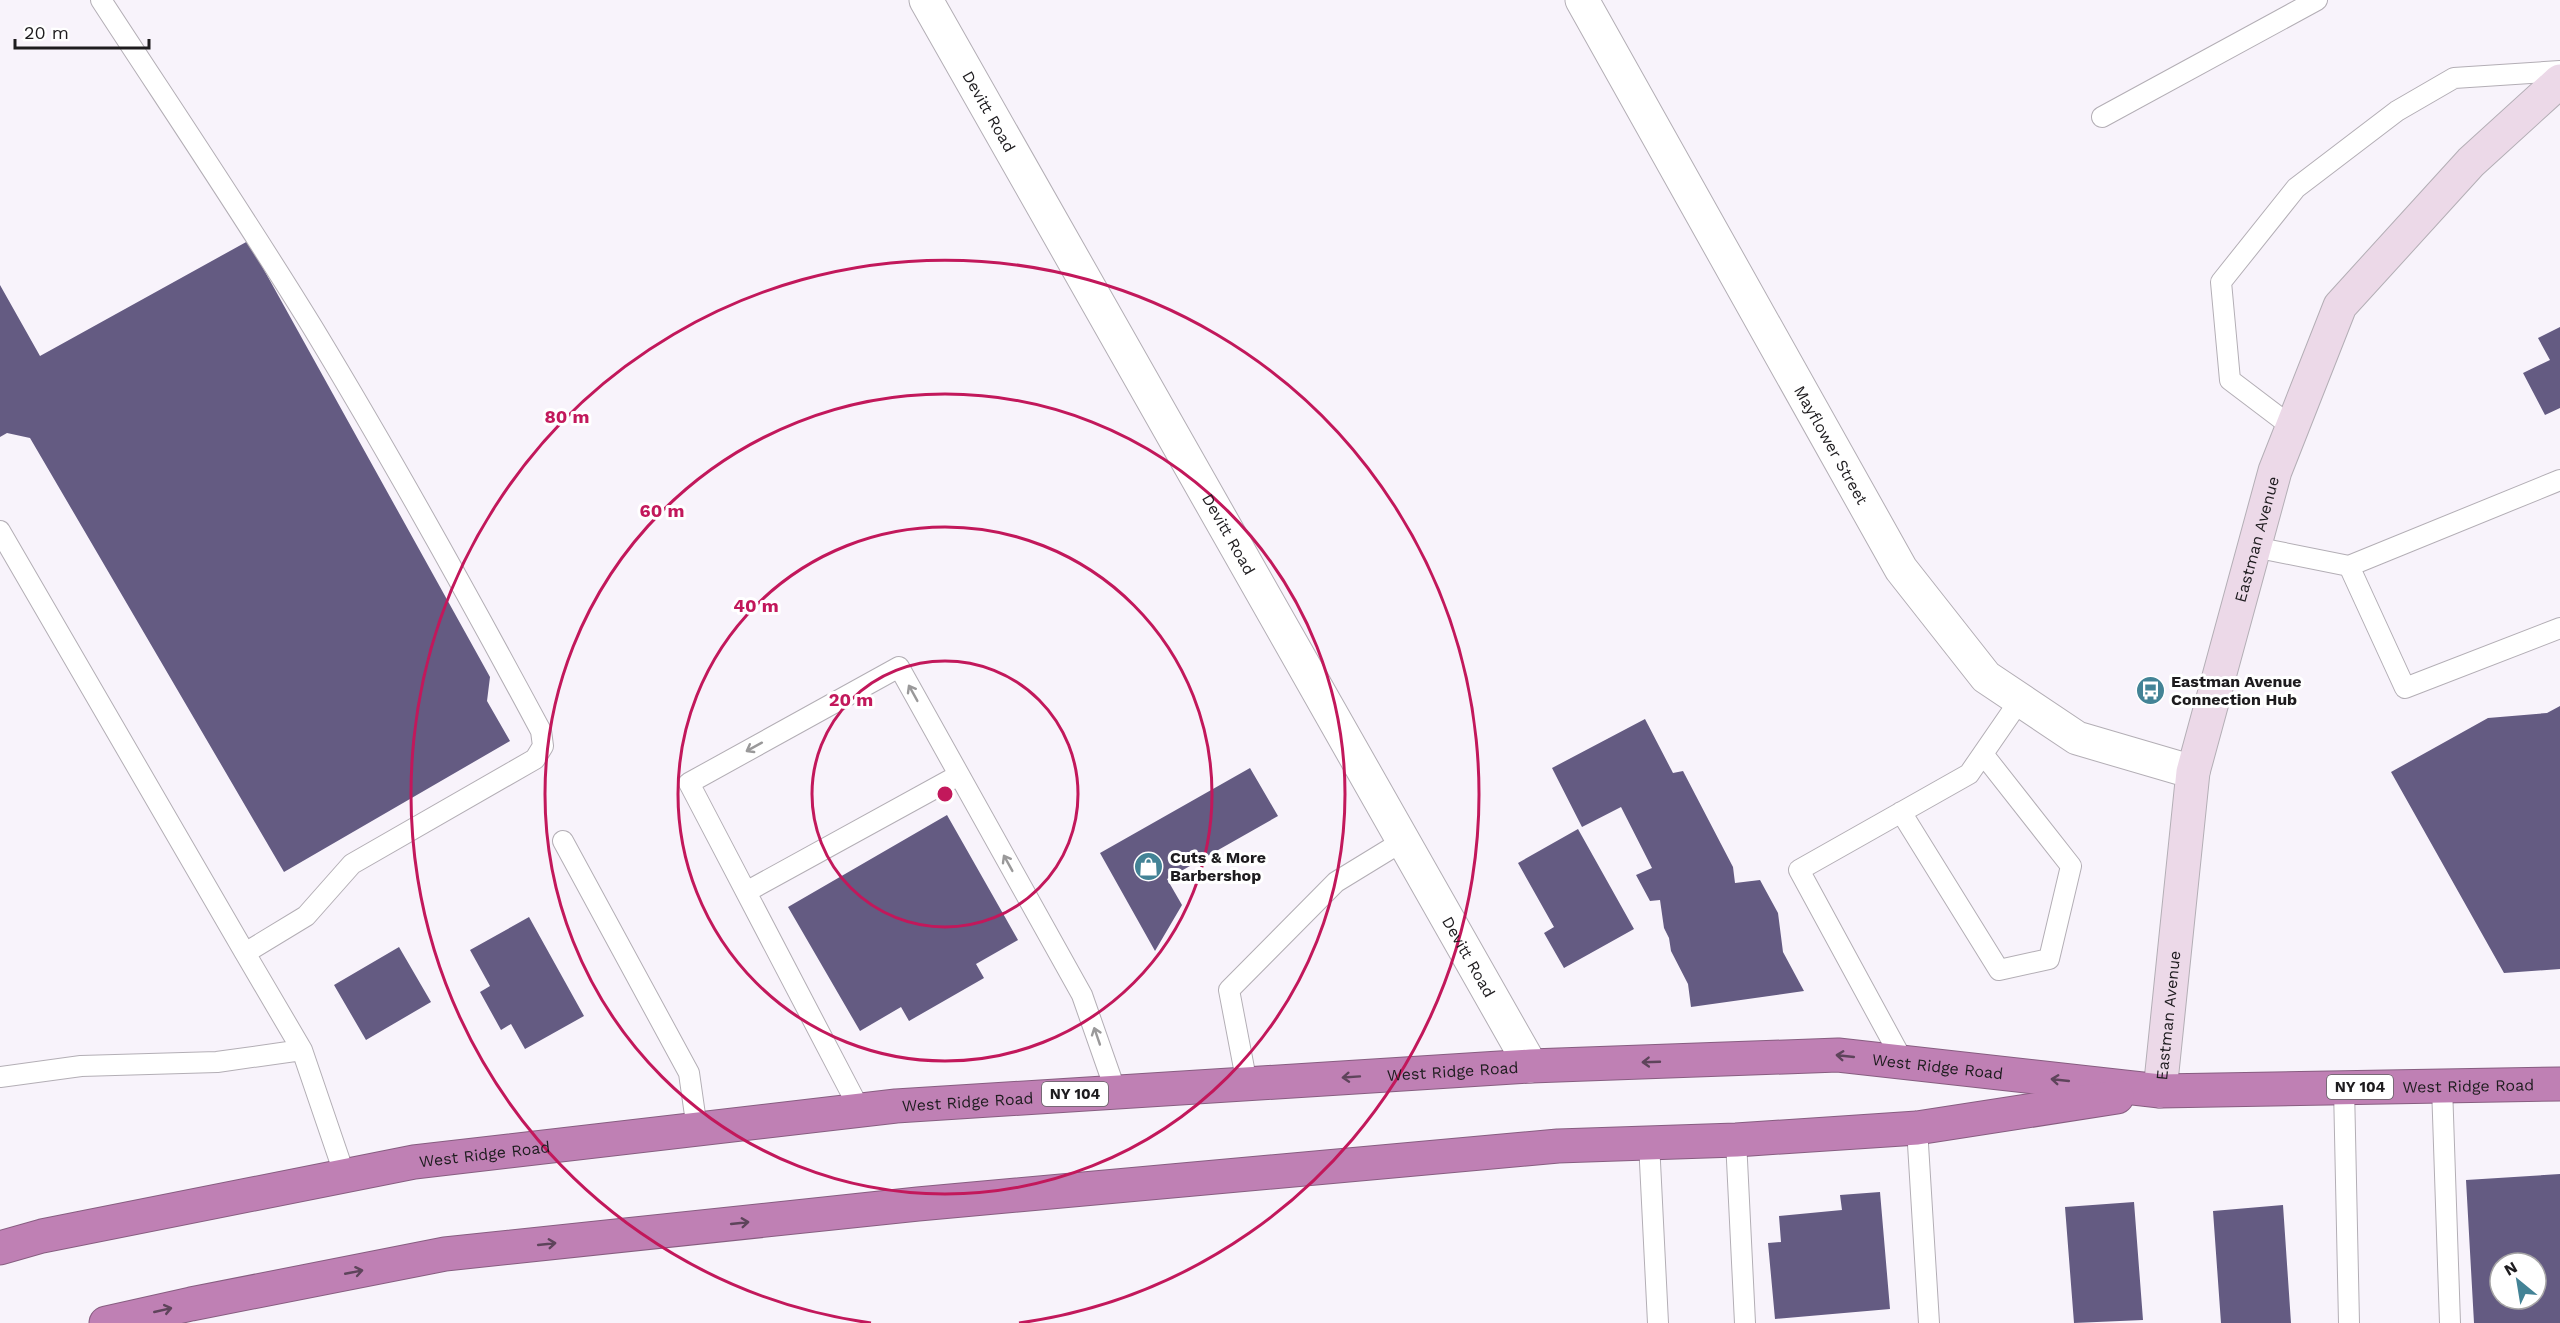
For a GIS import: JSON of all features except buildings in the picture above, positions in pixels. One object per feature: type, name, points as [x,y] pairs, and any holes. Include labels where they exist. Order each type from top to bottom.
[{"type":"highway","name":"West Ridge Road","points":[[0,1248],[42,1236],[414,1162],[860,1110],[1531,1066],[1838,1055],[2160,1091]]},
{"type":"highway","name":"West Ridge Road","points":[[105,1323],[446,1254],[918,1204],[1558,1146],[1736,1140],[1917,1128],[2160,1091],[2560,1084]]},
{"type":"street","name":"Devitt Road","points":[[926,0],[1531,1066]]},
{"type":"street","name":"Mayflower Street","points":[[1582,0],[1901,569],[1986,677],[2077,738],[2193,772]]},
{"type":"street","name":"Eastman Avenue","points":[[2160,1091],[2193,772],[2275,471],[2292,427],[2340,306],[2471,162],[2560,81]]},
{"type":"lane","points":[[101,0],[314,330],[479,617],[541,731],[543,746],[535,759],[352,864],[306,916],[245,952]]},
{"type":"lane","points":[[2102,117],[2317,0]]},
{"type":"lane","points":[[2292,427],[2229,380],[2221,282],[2296,188],[2397,111],[2454,78],[2560,71]]},
{"type":"lane","points":[[2254,547],[2349,566],[2560,480]]},
{"type":"lane","points":[[0,531],[302,1050],[345,1176]]},
{"type":"lane","points":[[2349,566],[2405,688],[2560,628]]},
{"type":"lane","points":[[860,1110],[688,783],[899,667],[1082,995],[1116,1092]]},
{"type":"lane","points":[[1904,1063],[1799,870],[1969,774],[2020,700]]},
{"type":"lane","points":[[1901,812],[1999,970],[2049,959],[2071,866],[1983,754]]},
{"type":"lane","points":[[746,892],[959,775]]},
{"type":"lane","points":[[563,841],[689,1073],[697,1129]]},
{"type":"lane","points":[[1247,1084],[1229,990],[1336,882],[1403,841]]},
{"type":"lane","points":[[0,1077],[81,1066],[217,1062],[302,1050]]},
{"type":"lane","points":[[2442,1086],[2450,1323]]},
{"type":"lane","points":[[2344,1087],[2349,1323]]},
{"type":"lane","points":[[1917,1128],[1929,1323]]},
{"type":"lane","points":[[1736,1140],[1745,1323]]},
{"type":"lane","points":[[1649,1142],[1658,1323]]},
{"type":"place","name":"Eastman Avenue Connection Hub","points":[[2150,690]]},
{"type":"place","name":"Cuts & More Barbershop","points":[[1149,866]]}]
